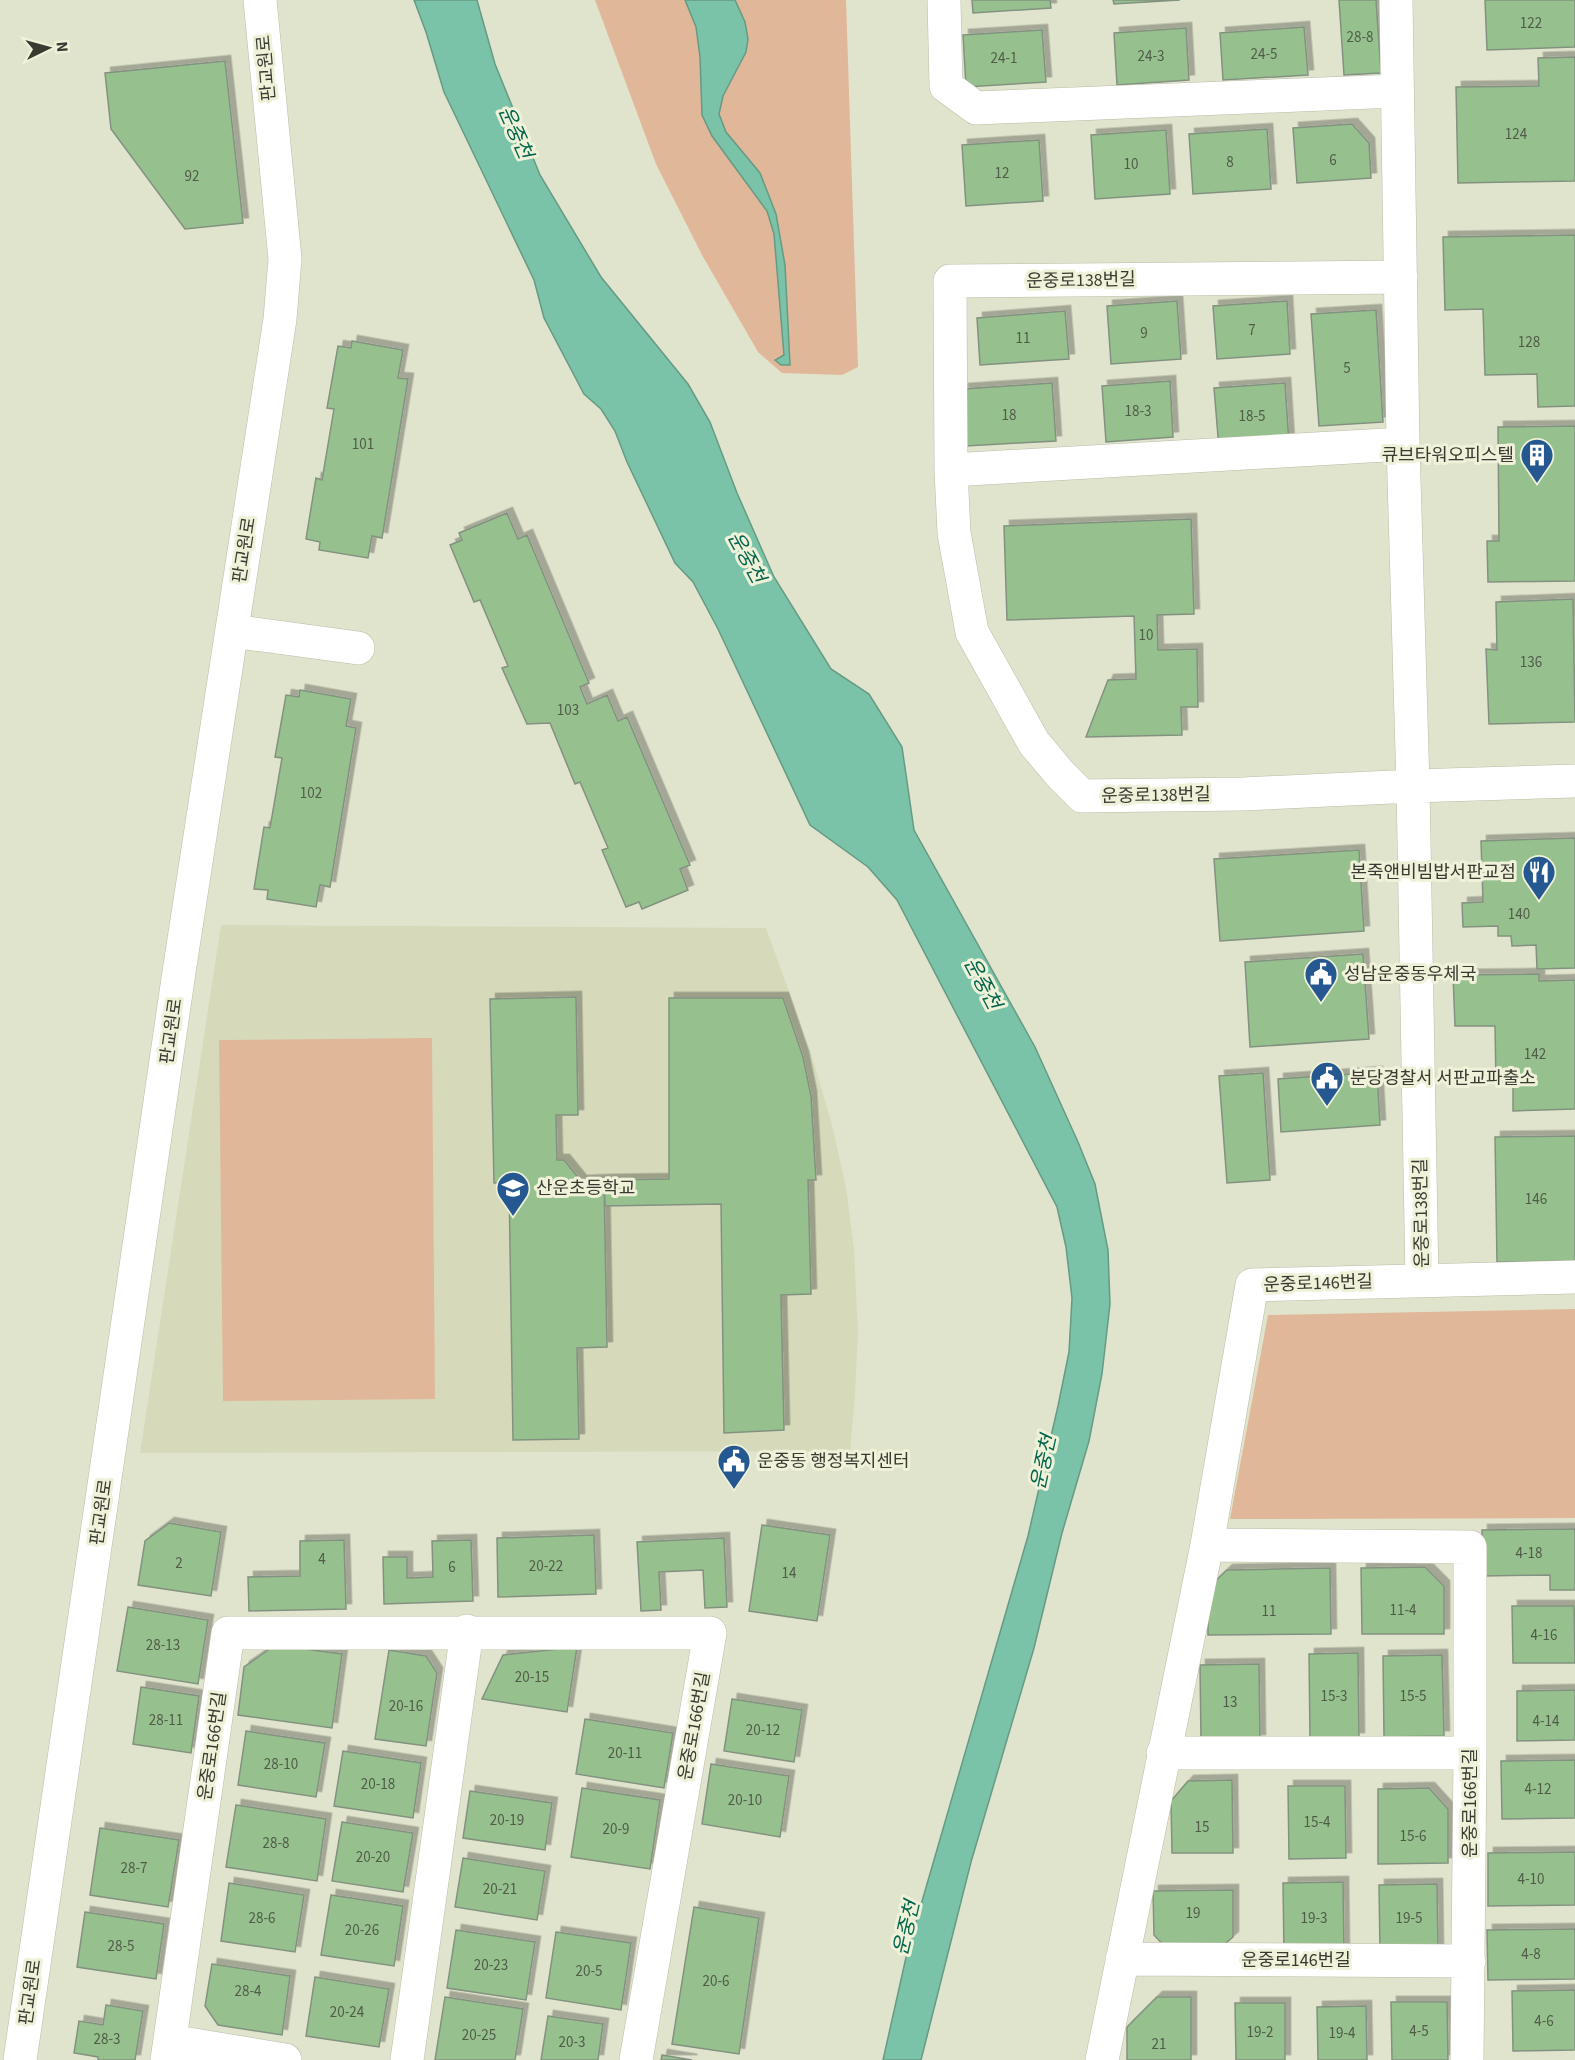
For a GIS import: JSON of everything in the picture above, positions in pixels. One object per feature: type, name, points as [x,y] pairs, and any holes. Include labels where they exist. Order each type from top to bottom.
[{"type":"street","name":"판교원로","points":[[20,2060],[179,972],[280,319],[285,259],[260,0]]},
{"type":"street","points":[[944,0],[946,86],[976,108],[1397,91]]},
{"type":"street","name":"운중로138번길","points":[[1395,0],[1422,1280]]},
{"type":"street","name":"운중로138번길","points":[[1401,277],[950,281],[951,470],[954,533],[972,632],[1034,743],[1082,796],[1243,794],[1575,781]]},
{"type":"street","points":[[951,470],[1403,444]]},
{"type":"street","points":[[232,631],[358,648]]},
{"type":"street","name":"운중로146번길","points":[[1102,2060],[1207,1545],[1252,1285],[1575,1277]]},
{"type":"street","name":"운중로166번길","points":[[1207,1545],[1470,1546],[1467,2060]]},
{"type":"street","points":[[407,2060],[467,1631]]},
{"type":"street","name":"운중로166번길","points":[[168,2050],[228,1633],[467,1631],[710,1633],[636,2060]]},
{"type":"street","points":[[1163,1753],[1470,1753]]},
{"type":"street","name":"운중로146번길","points":[[1122,1959],[1469,1961]]},
{"type":"street","points":[[168,2050],[285,2060]]},
{"type":"shaded area","points":[[595,0],[846,0],[858,367],[842,375],[782,373],[758,352],[702,255],[656,164]]},
{"type":"shaded area","name":"산운초등학교","points":[[221,925],[766,928],[811,1053],[831,1121],[846,1187],[854,1248],[858,1333],[850,1451],[140,1453]]},
{"type":"shaded area","points":[[432,1038],[435,1399],[223,1401],[219,1040]]},
{"type":"shaded area","points":[[1575,1309],[1575,1518],[1230,1519],[1268,1315]]},
{"type":"water","name":"운중천","points":[[414,0],[477,0],[495,64],[540,175],[601,277],[688,384],[710,422],[737,493],[774,577],[831,669],[869,694],[902,747],[914,830],[1035,1047],[1095,1184],[1108,1250],[1110,1304],[1102,1374],[1089,1441],[1062,1533],[1034,1648],[971,1862],[921,2060],[883,2060],[907,1953],[1028,1536],[1058,1406],[1069,1352],[1072,1298],[1066,1247],[1057,1207],[897,900],[868,867],[810,825],[718,629],[693,582],[675,563],[627,462],[615,431],[601,409],[584,394],[544,318],[534,280],[444,92]]},
{"type":"water","points":[[685,0],[735,0],[745,22],[748,39],[746,52],[723,96],[719,114],[726,132],[760,173],[776,214],[785,265],[790,365],[781,365],[775,360],[784,355],[774,234],[767,211],[712,136],[702,115],[700,57],[696,27]]},
{"type":"building","points":[[972,0],[1050,0],[1051,8],[973,13]]},
{"type":"building","points":[[1113,0],[1180,0],[1114,4]]},
{"type":"building","points":[[1339,0],[1376,0],[1381,73],[1344,75]]},
{"type":"building","points":[[1485,0],[1575,0],[1575,47],[1487,50]]},
{"type":"building","points":[[1304,27],[1308,75],[1223,80],[1220,33]]},
{"type":"building","points":[[1186,28],[1189,80],[1117,85],[1114,33]]},
{"type":"building","points":[[1042,30],[1046,82],[966,87],[963,35]]},
{"type":"building","points":[[1575,57],[1575,181],[1458,183],[1456,87],[1539,86],[1538,58]]},
{"type":"building","points":[[225,61],[243,223],[185,229],[111,129],[105,73]]},
{"type":"building","points":[[1352,124],[1369,143],[1371,178],[1297,183],[1293,128]]},
{"type":"building","points":[[1267,129],[1271,189],[1193,194],[1189,134]]},
{"type":"building","points":[[1166,130],[1170,194],[1095,199],[1091,135]]},
{"type":"building","points":[[1039,140],[1043,201],[966,206],[962,145]]},
{"type":"building","points":[[1575,235],[1575,406],[1538,407],[1537,374],[1485,375],[1483,309],[1445,310],[1443,237]]},
{"type":"building","points":[[1177,301],[1181,359],[1111,364],[1107,306]]},
{"type":"building","points":[[1287,301],[1290,354],[1217,359],[1213,306]]},
{"type":"building","points":[[1376,310],[1383,422],[1319,426],[1311,314]]},
{"type":"building","points":[[1065,311],[1069,359],[980,365],[977,318]]},
{"type":"building","points":[[352,341],[403,350],[398,378],[408,379],[382,538],[372,536],[368,558],[319,550],[320,542],[306,539],[316,478],[322,480],[334,409],[327,408],[338,346],[351,348]]},
{"type":"building","points":[[1170,381],[1173,437],[1106,442],[1102,386]]},
{"type":"building","points":[[1052,383],[1056,441],[966,446],[963,389]]},
{"type":"building","points":[[1285,383],[1289,444],[1219,449],[1214,388]]},
{"type":"building","name":"큐브타워오피스텔","points":[[1575,426],[1575,581],[1488,582],[1487,541],[1499,541],[1498,427]]},
{"type":"building","points":[[507,513],[518,539],[527,535],[589,683],[580,687],[587,704],[607,695],[618,721],[627,717],[690,865],[680,869],[688,890],[642,909],[639,902],[626,907],[602,850],[608,848],[580,782],[575,784],[550,723],[527,724],[502,668],[508,666],[480,600],[474,602],[450,545],[462,540],[459,533]]},
{"type":"building","points":[[1191,519],[1194,614],[1157,615],[1158,650],[1197,649],[1198,707],[1181,707],[1182,735],[1086,737],[1108,680],[1136,679],[1134,616],[1007,620],[1004,526]]},
{"type":"building","points":[[1573,599],[1575,722],[1489,724],[1486,649],[1497,650],[1496,602]]},
{"type":"building","points":[[300,690],[351,699],[346,726],[356,728],[330,887],[320,885],[316,907],[267,899],[268,890],[254,889],[264,827],[270,828],[282,758],[275,757],[286,695],[299,697]]},
{"type":"building","points":[[1575,838],[1575,968],[1537,969],[1536,945],[1512,946],[1511,936],[1498,936],[1498,926],[1463,927],[1462,903],[1483,902],[1481,841]]},
{"type":"building","points":[[1359,850],[1364,931],[1220,941],[1214,859]]},
{"type":"building","points":[[1363,954],[1369,1039],[1250,1047],[1245,962]]},
{"type":"building","points":[[1539,974],[1539,981],[1575,980],[1575,1109],[1513,1111],[1513,1082],[1496,1083],[1495,1026],[1455,1026],[1453,975]]},
{"type":"building","points":[[576,997],[578,1115],[556,1115],[557,1160],[564,1160],[581,1181],[604,1180],[607,1347],[577,1348],[579,1439],[513,1440],[509,1183],[494,1183],[490,999]]},
{"type":"building","points":[[669,998],[783,998],[803,1057],[811,1096],[816,1180],[808,1180],[811,1294],[781,1295],[784,1430],[724,1433],[721,1204],[605,1206],[604,1180],[669,1179]]},
{"type":"building","points":[[1377,1072],[1380,1125],[1281,1132],[1278,1079]]},
{"type":"building","points":[[1263,1073],[1270,1180],[1227,1183],[1219,1076]]},
{"type":"building","points":[[1575,1136],[1575,1261],[1497,1262],[1495,1137]]},
{"type":"building","points":[[169,1523],[221,1532],[211,1596],[138,1585],[145,1541]]},
{"type":"building","points":[[762,1525],[830,1535],[817,1621],[749,1611]]},
{"type":"building","points":[[1575,1529],[1575,1590],[1550,1590],[1550,1575],[1483,1576],[1482,1530]]},
{"type":"building","points":[[594,1535],[596,1594],[498,1597],[497,1538]]},
{"type":"building","points":[[724,1538],[727,1607],[705,1608],[703,1570],[659,1572],[661,1610],[641,1611],[637,1542]]},
{"type":"building","points":[[344,1540],[346,1609],[249,1611],[248,1577],[300,1576],[300,1541]]},
{"type":"building","points":[[471,1540],[473,1601],[384,1604],[383,1557],[407,1557],[407,1578],[433,1577],[432,1541]]},
{"type":"building","points":[[1425,1567],[1444,1586],[1444,1634],[1362,1634],[1361,1568]]},
{"type":"building","points":[[1330,1568],[1331,1634],[1208,1635],[1208,1588],[1227,1570]]},
{"type":"building","points":[[1512,1606],[1574,1606],[1575,1663],[1513,1663]]},
{"type":"building","points":[[128,1607],[208,1620],[198,1684],[117,1671]]},
{"type":"building","points":[[275,1645],[342,1654],[332,1728],[238,1715],[244,1667]]},
{"type":"building","points":[[577,1647],[567,1712],[482,1699],[503,1655]]},
{"type":"building","points":[[389,1650],[426,1656],[437,1673],[426,1746],[375,1739]]},
{"type":"building","points":[[1358,1653],[1359,1738],[1310,1739],[1309,1654]]},
{"type":"building","points":[[1442,1655],[1444,1736],[1384,1737],[1383,1656]]},
{"type":"building","points":[[1259,1664],[1260,1740],[1201,1741],[1200,1665]]},
{"type":"building","points":[[141,1687],[199,1696],[191,1753],[133,1744]]},
{"type":"building","points":[[1575,1690],[1575,1740],[1517,1741],[1517,1691]]},
{"type":"building","points":[[732,1699],[802,1710],[794,1762],[724,1751]]},
{"type":"building","points":[[585,1719],[673,1733],[664,1788],[576,1774]]},
{"type":"building","points":[[246,1731],[325,1743],[316,1797],[238,1785]]},
{"type":"building","points":[[343,1751],[421,1763],[413,1818],[334,1806]]},
{"type":"building","points":[[1575,1760],[1575,1818],[1502,1819],[1501,1761]]},
{"type":"building","points":[[711,1764],[789,1776],[780,1837],[702,1824]]},
{"type":"building","points":[[1232,1780],[1233,1853],[1172,1853],[1171,1801],[1188,1781]]},
{"type":"building","points":[[1288,1786],[1345,1786],[1346,1858],[1289,1859]]},
{"type":"building","points":[[582,1788],[660,1800],[650,1869],[571,1857]]},
{"type":"building","points":[[1429,1788],[1448,1809],[1448,1863],[1378,1864],[1378,1789]]},
{"type":"building","points":[[470,1791],[552,1803],[545,1850],[463,1838]]},
{"type":"building","points":[[236,1805],[326,1819],[317,1881],[226,1867]]},
{"type":"building","points":[[342,1822],[413,1833],[403,1892],[332,1881]]},
{"type":"building","points":[[100,1828],[179,1840],[168,1907],[90,1895]]},
{"type":"building","points":[[1575,1852],[1575,1905],[1488,1906],[1488,1853]]},
{"type":"building","points":[[463,1858],[545,1871],[537,1920],[455,1907]]},
{"type":"building","points":[[1343,1882],[1344,1954],[1284,1955],[1283,1883]]},
{"type":"building","points":[[229,1883],[304,1895],[295,1952],[221,1941]]},
{"type":"building","points":[[1437,1884],[1438,1951],[1380,1952],[1379,1885]]},
{"type":"building","points":[[1233,1890],[1233,1937],[1219,1949],[1168,1950],[1154,1935],[1153,1891]]},
{"type":"building","points":[[331,1895],[403,1906],[394,1966],[321,1955]]},
{"type":"building","points":[[694,1907],[759,1918],[739,2054],[672,2044]]},
{"type":"building","points":[[85,1912],[164,1924],[156,1979],[77,1967]]},
{"type":"building","points":[[1575,1929],[1575,1979],[1488,1980],[1487,1930]]},
{"type":"building","points":[[456,1930],[535,1942],[526,2000],[447,1988]]},
{"type":"building","points":[[556,1932],[631,1943],[621,2010],[546,1998]]},
{"type":"building","points":[[212,1964],[290,1976],[282,2035],[218,2025],[205,2006]]},
{"type":"building","points":[[315,1977],[389,1989],[379,2047],[306,2036]]},
{"type":"building","points":[[1575,1990],[1575,2050],[1513,2051],[1512,1991]]},
{"type":"building","points":[[445,1997],[523,2009],[515,2060],[435,2060]]},
{"type":"building","points":[[1157,1997],[1191,1997],[1191,2060],[1127,2060],[1127,2027]]},
{"type":"building","points":[[1391,2002],[1447,2002],[1448,2060],[1392,2060]]},
{"type":"building","points":[[1235,2003],[1285,2003],[1285,2060],[1236,2060]]},
{"type":"building","points":[[106,2005],[143,2011],[135,2060],[98,2060],[98,2057],[74,2053],[79,2021],[103,2025]]},
{"type":"building","points":[[1366,2006],[1367,2060],[1318,2060],[1317,2007]]},
{"type":"building","points":[[548,2016],[603,2024],[598,2060],[541,2060]]},
{"type":"building","points":[[662,2055],[692,2060],[661,2060]]},
{"type":"place","name":"큐브타워오피스텔","points":[[1537,484]]},
{"type":"place","name":"본죽앤비빔밥서판교점","points":[[1539,901]]},
{"type":"place","name":"성남운중동우체국","points":[[1321,1003]]},
{"type":"place","name":"분당경찰서 서판교파출소","points":[[1327,1107]]},
{"type":"place","name":"산운초등학교","points":[[513,1217]]},
{"type":"place","name":"운중동 행정복지센터","points":[[734,1490]]}]
